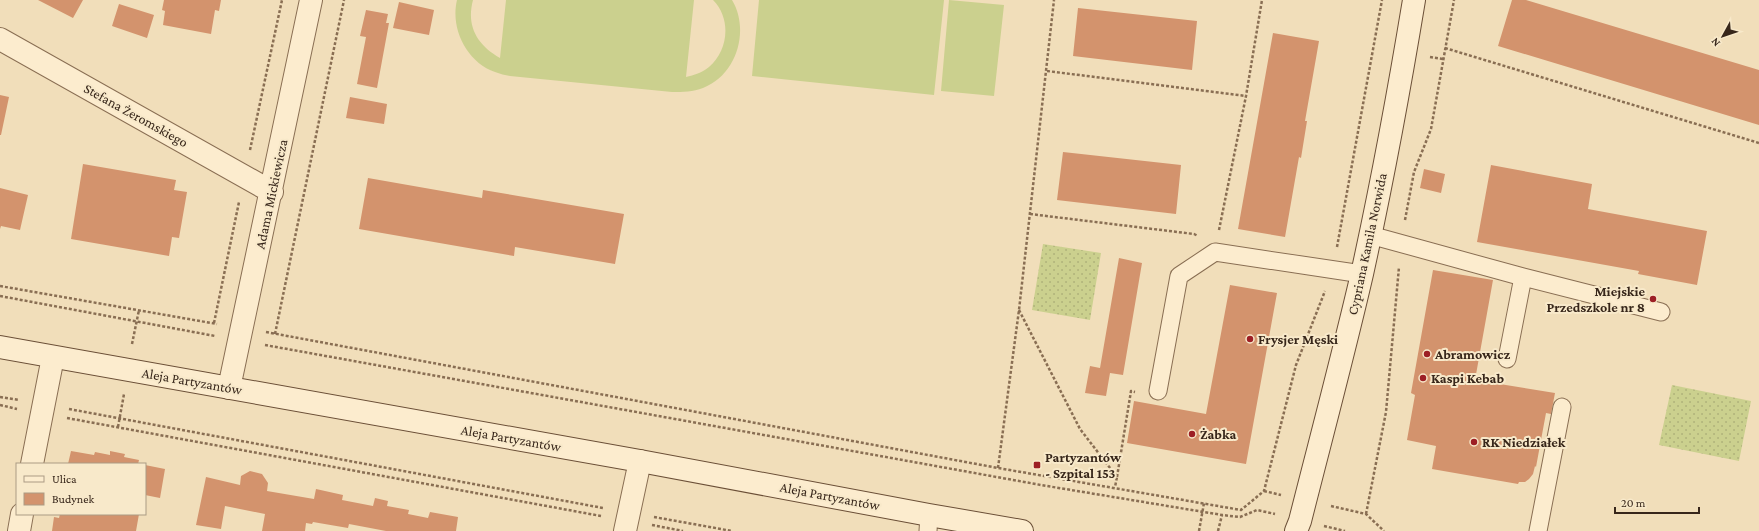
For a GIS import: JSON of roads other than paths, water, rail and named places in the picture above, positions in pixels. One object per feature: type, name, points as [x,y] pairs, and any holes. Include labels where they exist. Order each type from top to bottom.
[{"type":"street","name":"Adama Mickiewicza","points":[[229,388],[272,192],[311,0]]},
{"type":"street","name":"Cypriana Kamila Norwida","points":[[1298,526],[1362,274],[1414,0]]},
{"type":"street","name":"Stefana Żeromskiego","points":[[0,39],[272,192]]},
{"type":"street","name":"Aleja Partyzantów","points":[[0,347],[640,461],[929,523],[1022,531]]},
{"type":"street","points":[[32,463],[53,356]]},
{"type":"street","points":[[627,521],[640,461]]},
{"type":"street","points":[[19,531],[22,515]]},
{"type":"lane","points":[[1370,235],[1523,277],[1662,312]]},
{"type":"lane","points":[[1158,391],[1179,276],[1216,247],[1362,274]]},
{"type":"lane","points":[[1507,359],[1523,277]]},
{"type":"lane","points":[[1538,531],[1562,407]]},
{"type":"place","name":"Miejskie Przedszkole nr 8","points":[[1653,299]]},
{"type":"place","name":"Frysjer Męski","points":[[1250,339]]},
{"type":"place","name":"Abramowicz","points":[[1427,354]]},
{"type":"place","name":"Kaspi Kebab","points":[[1423,378]]},
{"type":"place","name":"Żabka","points":[[1192,434]]},
{"type":"place","name":"RK Niedziałek","points":[[1474,442]]},
{"type":"place","name":"Partyzantów - Szpital 153","points":[[1037,465]]}]
